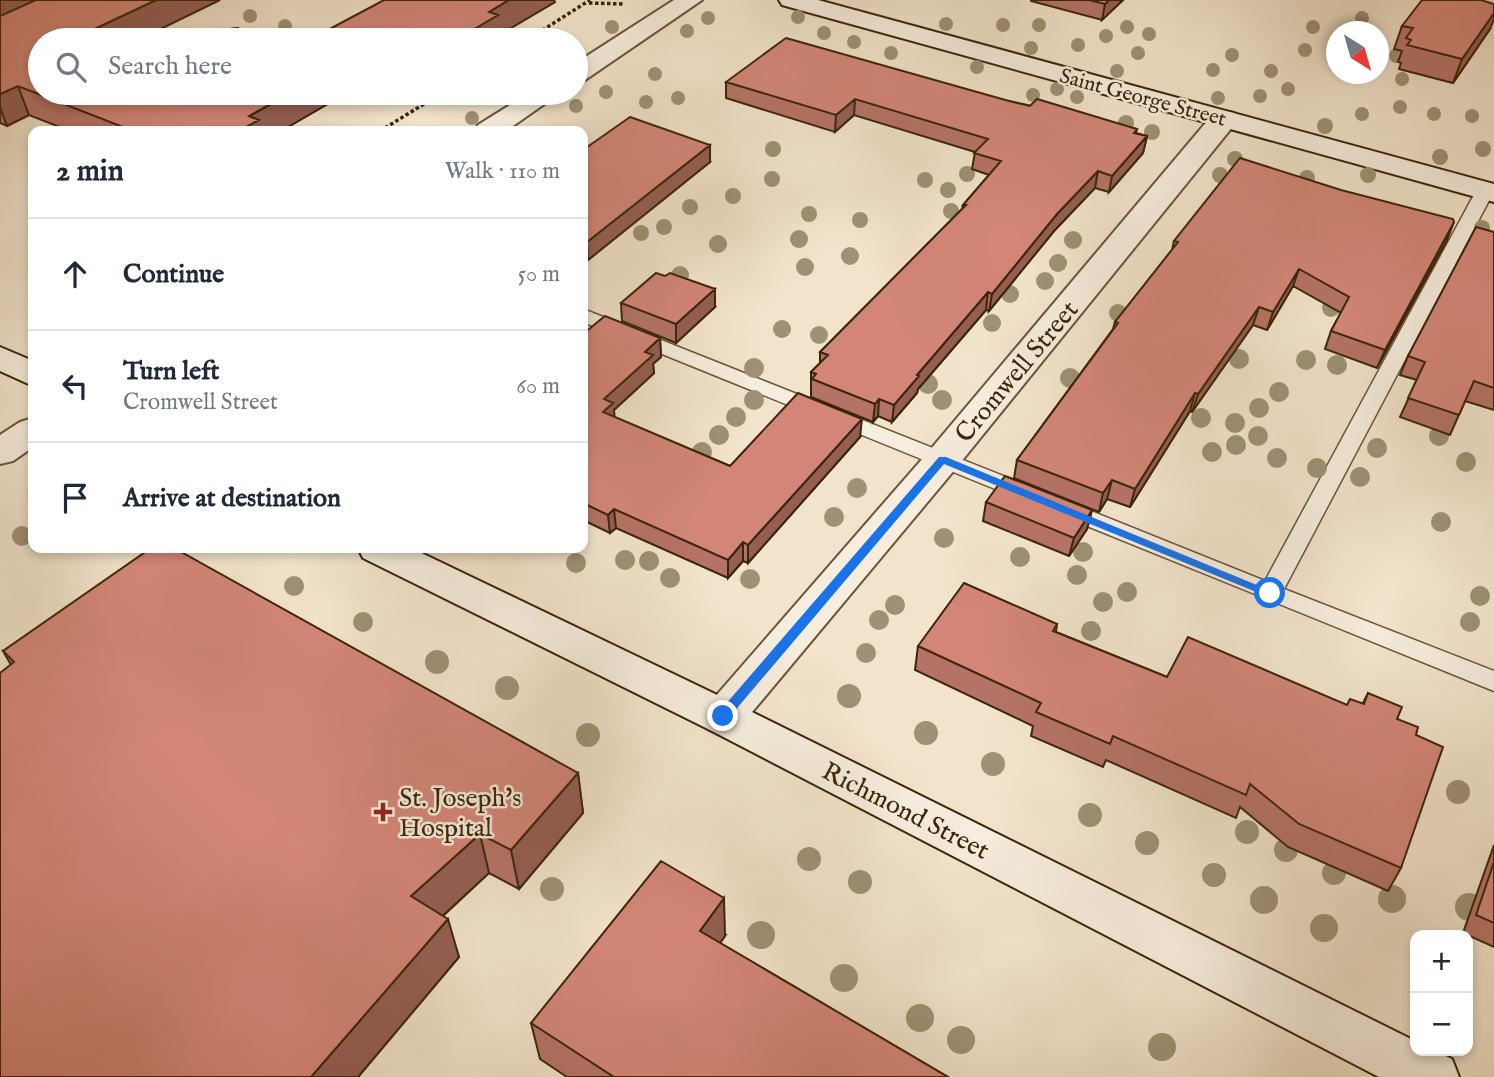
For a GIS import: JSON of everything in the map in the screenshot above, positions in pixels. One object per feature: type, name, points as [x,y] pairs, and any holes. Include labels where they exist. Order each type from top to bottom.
[{"type":"street","points":[[588,66],[690,0]]},
{"type":"street","name":"Saint George Street","points":[[792,0],[1489,192]]},
{"type":"street","points":[[496,126],[528,105]]},
{"type":"street","name":"Cromwell Street","points":[[723,716],[943,459],[1224,119]]},
{"type":"street","points":[[0,357],[28,372]]},
{"type":"street","points":[[0,452],[28,433]]},
{"type":"street","name":"Richmond Street","points":[[387,553],[723,716],[1433,1077]]},
{"type":"lane","points":[[1270,593],[1489,192]]},
{"type":"lane","points":[[588,317],[1494,681]]},
{"type":"path","points":[[546,28],[589,1],[617,2],[631,6]]},
{"type":"path","points":[[388,126],[422,105]]},
{"type":"building","points":[[36,0],[156,0],[96,28],[28,28],[28,90],[18,86],[0,94],[0,16]]},
{"type":"building","points":[[384,0],[509,0],[489,12],[498,15],[476,28],[332,28]]},
{"type":"building","points":[[1089,0],[1109,0],[1105,4]]},
{"type":"building","points":[[1422,0],[1481,0],[1494,4],[1494,13],[1462,59],[1407,45],[1411,40],[1406,38],[1413,28],[1402,26]]},
{"type":"building","points":[[786,38],[1009,101],[1030,106],[1037,99],[1137,129],[1134,133],[1147,136],[1112,176],[1098,171],[1057,214],[992,294],[988,292],[894,405],[879,399],[875,404],[812,379],[816,374],[811,372],[828,355],[820,352],[966,205],[963,205],[1001,161],[974,153],[988,139],[855,99],[836,115],[726,82]]},
{"type":"building","points":[[67,105],[269,105],[249,116],[259,120],[248,126],[120,126]]},
{"type":"building","points":[[630,117],[710,145],[588,241],[588,146]]},
{"type":"building","points":[[1240,158],[1341,190],[1453,219],[1454,222],[1385,350],[1331,331],[1349,297],[1299,269],[1273,312],[1259,307],[1198,394],[1195,393],[1135,489],[1112,480],[1103,493],[1017,460],[1118,323],[1115,322],[1178,242],[1174,241]]},
{"type":"building","points":[[1476,227],[1494,232],[1494,388],[1474,381],[1459,415],[1408,398],[1425,362],[1408,356]]},
{"type":"building","points":[[656,273],[665,276],[670,273],[715,289],[676,324],[621,303]]},
{"type":"building","points":[[605,316],[660,338],[645,352],[653,355],[604,399],[613,403],[603,412],[730,466],[798,393],[862,419],[748,545],[743,542],[728,560],[614,509],[608,515],[588,505],[588,330]]},
{"type":"building","points":[[1005,476],[1092,510],[1074,538],[986,502]]},
{"type":"building","points":[[144,553],[183,553],[578,773],[511,850],[480,834],[411,896],[448,919],[311,1077],[0,1077],[0,673],[14,662],[3,651]]},
{"type":"building","points":[[964,583],[1057,624],[1053,631],[1167,677],[1188,637],[1347,705],[1350,699],[1364,704],[1368,693],[1402,707],[1397,719],[1418,727],[1416,735],[1443,747],[1401,868],[1299,824],[1250,784],[1246,795],[1113,736],[1110,744],[1036,712],[1041,703],[918,646]]},
{"type":"building","points":[[661,861],[724,898],[700,931],[948,1077],[614,1077],[531,1023]]},
{"type":"building","points":[[1494,862],[1494,923],[1476,915]]},
{"type":"place","name":"St. Joseph's Hospital","points":[[383,812]]},
{"type":"route","points":[[723,716],[943,459],[1270,593]]}]
